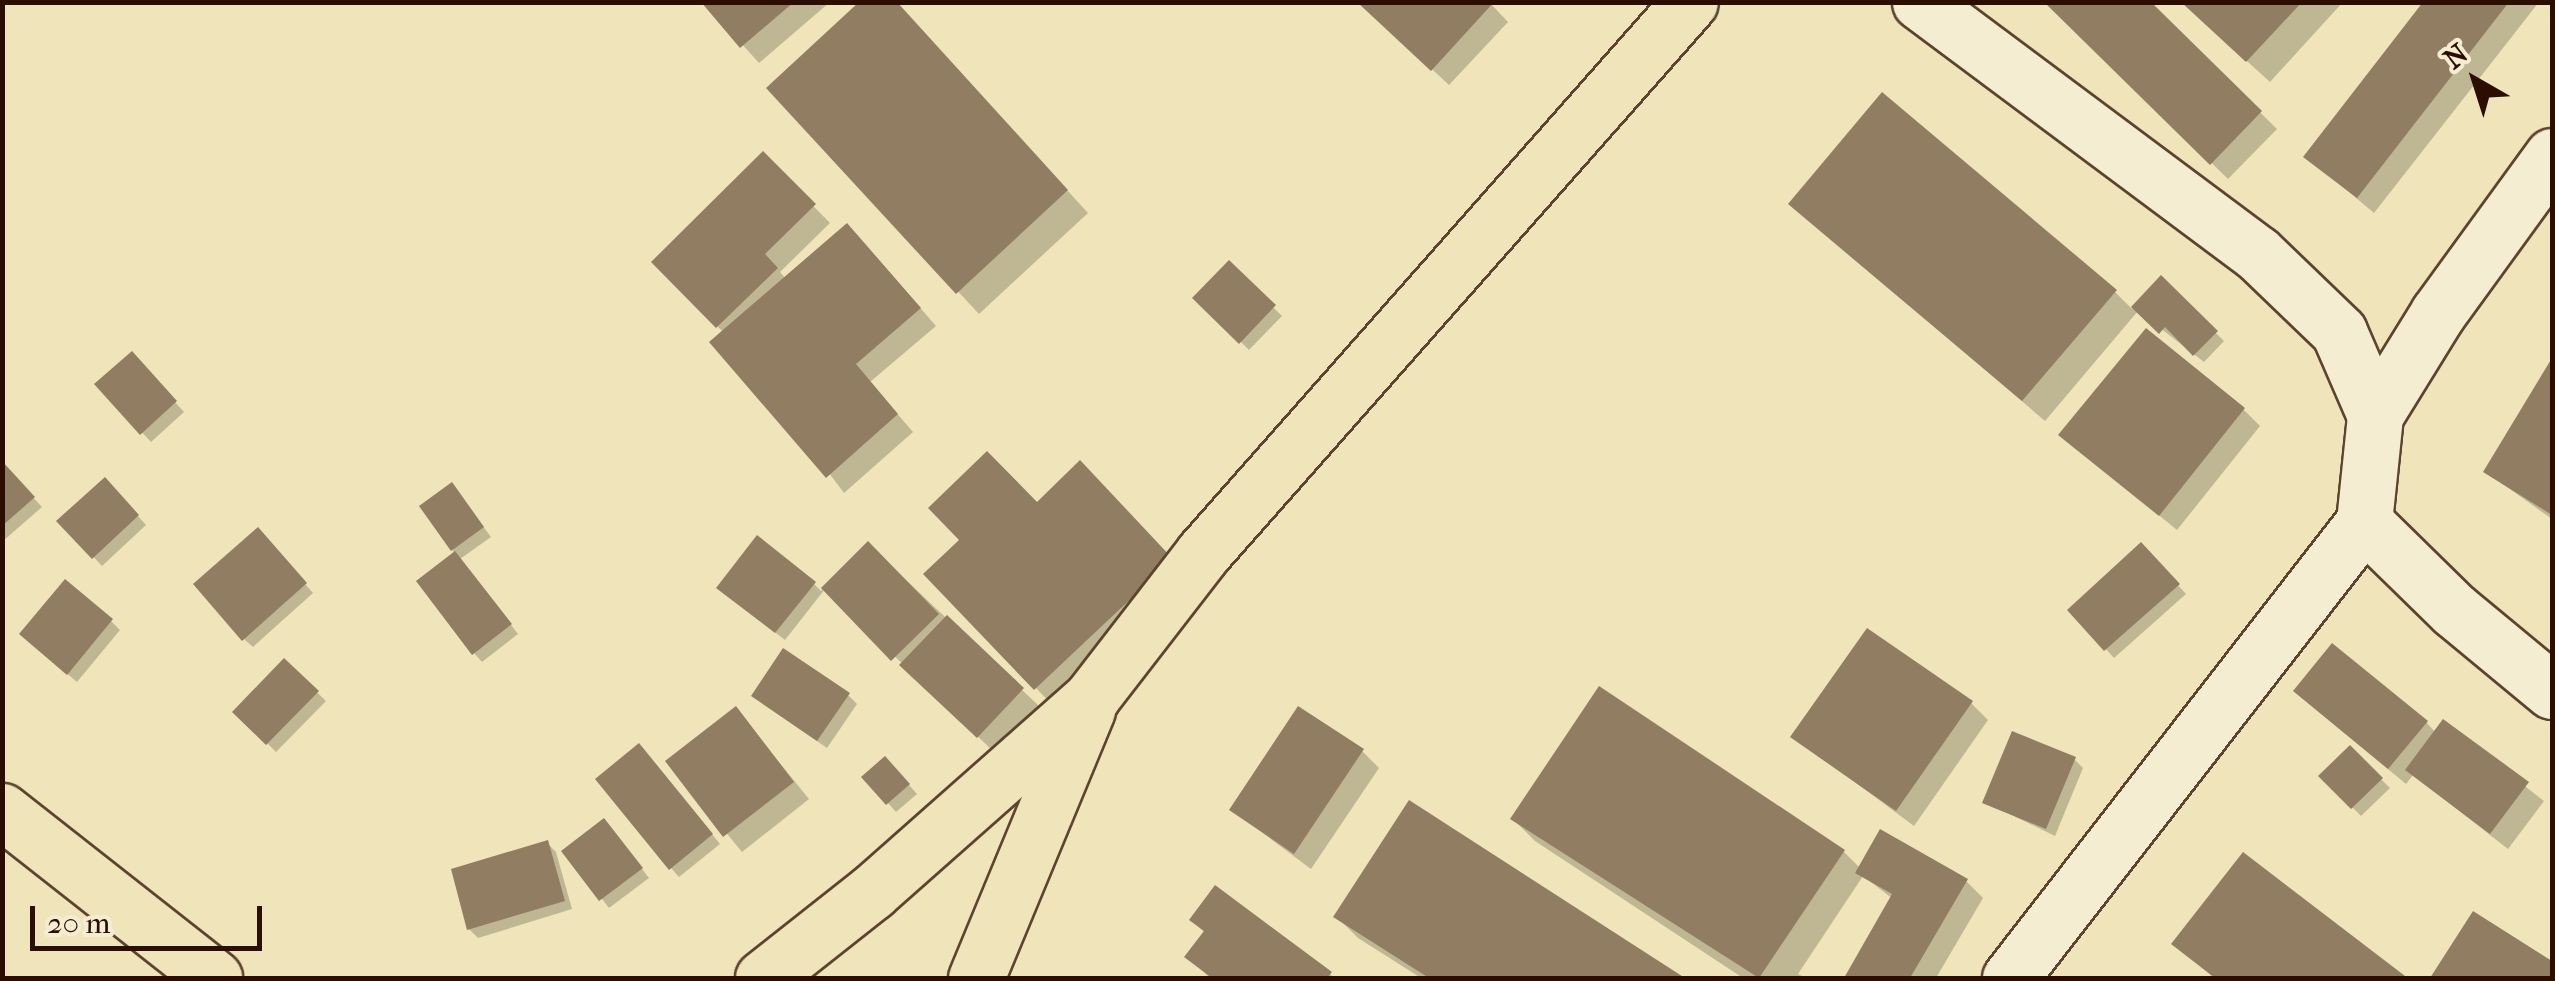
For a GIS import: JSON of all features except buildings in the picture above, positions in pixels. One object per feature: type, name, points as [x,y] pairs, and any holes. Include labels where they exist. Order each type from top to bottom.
[{"type":"main road","points":[[763,978],[872,892],[1092,698],[1203,553],[1690,2]]},
{"type":"main road","points":[[976,978],[1092,698]]},
{"type":"main road","points":[[2,811],[214,978]]},
{"type":"street","points":[[1920,2],[2257,253],[2339,332],[2375,415]]},
{"type":"street","points":[[2010,978],[2364,522],[2375,415],[2438,313],[2552,156]]},
{"type":"street","points":[[2339,332],[2438,313]]},
{"type":"street","points":[[2364,522],[2454,610],[2552,690]]}]
